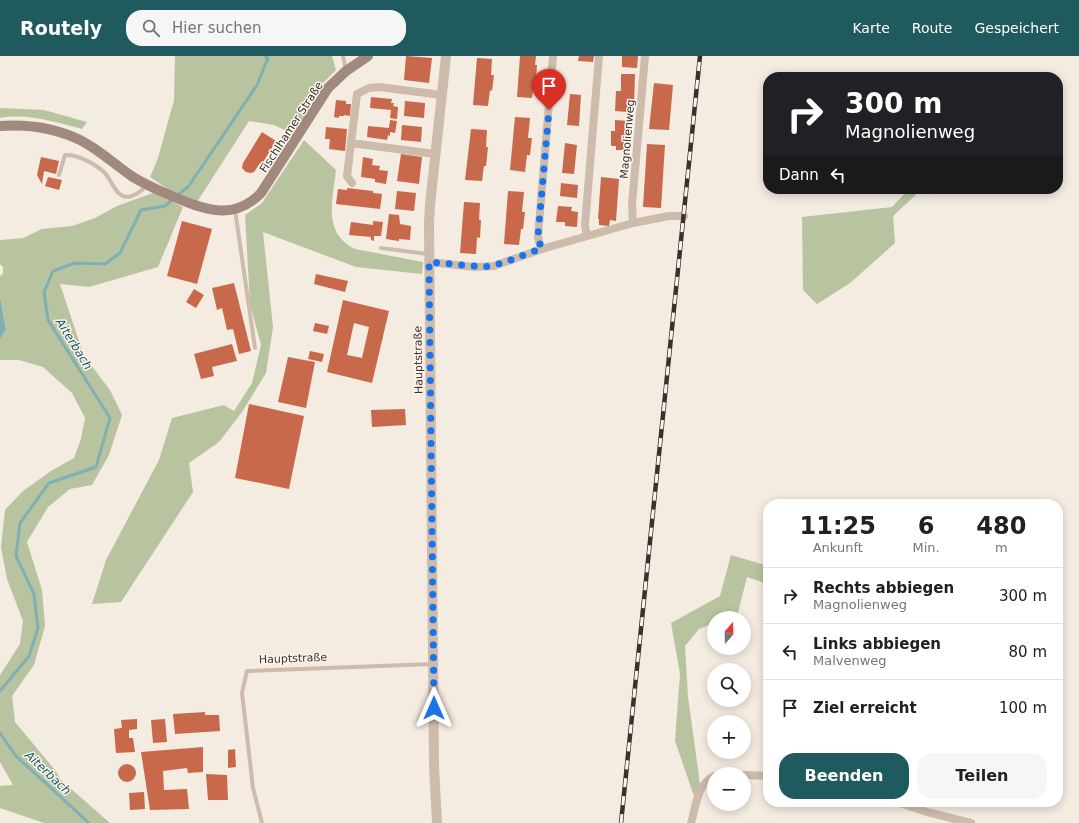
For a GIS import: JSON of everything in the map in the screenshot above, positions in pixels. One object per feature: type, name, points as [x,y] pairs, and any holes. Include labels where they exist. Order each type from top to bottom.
[{"type":"main road","name":"Fischlhamer Straße","points":[[0,126],[29,126],[47,128],[64,134],[80,140],[98,150],[133,177],[169,195],[191,204],[215,211],[235,210],[254,201],[261,193],[328,88],[346,71],[368,56]]},
{"type":"street","name":"Hauptstraße","points":[[437,823],[435,774],[429,258],[430,205],[446,56]]},
{"type":"street","points":[[542,248],[538,236],[553,56]]},
{"type":"street","points":[[587,236],[585,225],[599,56]]},
{"type":"street","name":"Magnolienweg","points":[[633,223],[632,205],[645,56]]},
{"type":"street","points":[[352,183],[346,176],[357,97],[360,92],[369,88],[379,87],[442,95]]},
{"type":"street","points":[[351,143],[435,154]]},
{"type":"street","points":[[429,258],[484,267],[503,263],[542,248],[633,223],[669,216],[684,216]]},
{"type":"street","points":[[751,775],[763,776]]},
{"type":"street","points":[[691,823],[702,787],[707,781]]},
{"type":"street","points":[[912,807],[970,823]]},
{"type":"lane","points":[[344,56],[346,71]]},
{"type":"lane","points":[[59,175],[65,155],[71,155],[88,162],[103,171],[119,194],[124,196],[130,196],[142,192],[147,185]]},
{"type":"lane","points":[[235,210],[254,348]]},
{"type":"lane","points":[[381,248],[429,258]]},
{"type":"lane","name":"Hauptstraße","points":[[262,823],[253,788],[242,693],[247,671],[434,664]]},
{"type":"green space","points":[[175,56],[332,56],[336,70],[323,83],[293,134],[274,125],[249,121],[197,202],[169,190],[150,177],[158,158],[174,100]]},
{"type":"green space","points":[[0,108],[44,110],[87,122],[82,129],[31,117],[0,118]]},
{"type":"green space","points":[[304,140],[336,170],[332,215],[338,234],[345,242],[355,249],[423,262],[422,274],[356,267],[263,232],[273,327],[266,373],[242,412],[219,442],[189,463],[193,492],[121,602],[92,604],[106,560],[159,460],[172,418],[224,405],[234,411],[252,383],[261,345],[250,304],[245,215],[262,203]]},
{"type":"green space","points":[[153,193],[183,207],[158,267],[89,287],[60,284],[84,356],[110,390],[122,415],[109,455],[92,485],[70,489],[48,507],[27,542],[42,590],[45,626],[34,665],[12,696],[15,722],[55,770],[61,780],[110,823],[44,823],[0,808],[0,786],[13,785],[0,762],[0,675],[20,644],[23,621],[7,579],[1,547],[5,510],[23,491],[51,471],[74,458],[81,439],[85,418],[72,393],[43,367],[19,360],[0,360],[0,339],[6,330],[0,297],[0,276],[3,274],[3,267],[0,264],[0,240],[23,238],[42,229],[72,226],[95,218],[117,206]]},
{"type":"green space","points":[[904,194],[917,194],[893,216],[895,243],[850,283],[817,304],[803,290],[802,217],[892,207]]},
{"type":"green space","points":[[731,555],[763,565],[763,582],[747,577],[738,611],[707,611],[707,626],[699,629],[685,646],[688,697],[700,784],[695,799],[675,741],[680,674],[671,623],[720,596]]},
{"type":"water","points":[[0,297],[6,330],[0,339]]},
{"type":"building","points":[[406,56],[432,58],[429,83],[404,80]]},
{"type":"building","points":[[520,56],[536,56],[536,82],[534,82],[532,98],[517,97]]},
{"type":"building","points":[[579,56],[594,56],[593,62],[578,61]]},
{"type":"building","points":[[622,56],[638,56],[637,68],[622,67]]},
{"type":"building","points":[[477,58],[492,59],[491,75],[494,75],[488,106],[473,105]]},
{"type":"building","points":[[621,74],[635,74],[634,109],[627,109],[627,112],[615,111],[616,91],[621,91]]},
{"type":"building","points":[[654,83],[673,85],[669,130],[649,129]]},
{"type":"building","points":[[570,94],[581,95],[579,126],[567,125]]},
{"type":"building","points":[[371,97],[392,99],[391,103],[394,103],[393,106],[398,107],[397,119],[390,118],[391,110],[370,108]]},
{"type":"building","points":[[336,100],[346,101],[346,104],[351,104],[350,116],[344,115],[339,116],[339,118],[334,117]]},
{"type":"building","points":[[405,101],[425,103],[424,118],[404,116]]},
{"type":"building","points":[[515,117],[530,118],[528,138],[532,138],[530,155],[527,155],[525,172],[510,170]]},
{"type":"building","points":[[390,120],[397,121],[395,133],[390,132],[390,136],[388,135],[387,140],[367,137],[368,126],[389,128]]},
{"type":"building","points":[[615,120],[630,121],[629,150],[616,150],[616,146],[611,146],[611,131],[615,131]]},
{"type":"building","points":[[402,125],[422,127],[421,142],[401,140]]},
{"type":"building","points":[[326,127],[347,129],[345,151],[329,149],[330,139],[325,139]]},
{"type":"building","points":[[471,129],[487,130],[486,147],[488,147],[486,166],[484,166],[482,181],[465,180]]},
{"type":"building","points":[[262,132],[276,141],[262,164],[260,163],[254,172],[246,172],[242,168],[243,163]]},
{"type":"building","points":[[565,143],[577,145],[574,174],[562,173]]},
{"type":"building","points":[[647,144],[665,145],[661,208],[643,207]]},
{"type":"building","points":[[401,154],[422,157],[419,184],[397,181]]},
{"type":"building","points":[[41,157],[59,161],[56,174],[44,171],[42,184],[37,175]]},
{"type":"building","points":[[363,157],[373,159],[372,165],[380,166],[379,170],[388,171],[386,184],[375,182],[375,179],[361,177]]},
{"type":"building","points":[[48,177],[62,180],[59,190],[45,186]]},
{"type":"building","points":[[601,177],[619,179],[616,221],[610,220],[609,226],[599,225],[598,219]]},
{"type":"building","points":[[561,183],[578,185],[577,198],[560,196]]},
{"type":"building","points":[[347,188],[373,191],[373,193],[382,194],[380,209],[336,204],[338,189],[347,190]]},
{"type":"building","points":[[397,191],[416,193],[414,211],[395,209]]},
{"type":"building","points":[[508,191],[524,192],[522,212],[525,212],[519,245],[504,244]]},
{"type":"building","points":[[464,202],[480,203],[480,238],[477,237],[476,254],[460,253]]},
{"type":"building","points":[[558,206],[572,207],[571,211],[578,212],[577,227],[565,226],[565,222],[556,222]]},
{"type":"building","points":[[389,214],[399,215],[400,224],[411,226],[410,240],[399,239],[399,241],[386,239]]},
{"type":"building","points":[[182,221],[212,229],[197,284],[167,276]]},
{"type":"building","points":[[373,221],[383,222],[381,236],[374,236],[374,241],[371,240],[371,237],[349,235],[351,222],[373,225]]},
{"type":"building","points":[[316,274],[348,281],[345,292],[314,284]]},
{"type":"building","points":[[234,283],[251,351],[239,354],[233,329],[227,330],[222,308],[217,310],[212,288]]},
{"type":"building","points":[[194,289],[204,295],[196,308],[186,302]]},
{"type":"building","points":[[343,300],[389,311],[372,383],[327,372]],"holes":[[[354,323],[369,327],[362,358],[347,355]]]},
{"type":"building","points":[[315,323],[329,326],[327,334],[313,331]]},
{"type":"building","points":[[232,344],[237,361],[212,367],[214,376],[201,379],[194,354]]},
{"type":"building","points":[[310,351],[324,354],[322,362],[308,359]]},
{"type":"building","points":[[288,357],[315,362],[306,408],[278,402]]},
{"type":"building","points":[[249,404],[304,416],[289,489],[235,478]]},
{"type":"building","points":[[405,409],[406,425],[372,427],[371,410]]},
{"type":"building","points":[[205,712],[205,715],[219,715],[220,731],[175,734],[173,714]]},
{"type":"building","points":[[137,719],[137,729],[129,730],[129,738],[133,738],[135,752],[116,753],[114,729],[122,728],[121,720]]},
{"type":"building","points":[[165,719],[167,742],[153,743],[151,720]]},
{"type":"building","points":[[203,747],[203,772],[188,773],[187,768],[163,771],[164,790],[187,789],[189,809],[150,810],[141,752]]},
{"type":"building","points":[[235,749],[236,767],[228,768],[228,750]]},
{"type":"building","points":[[123,764],[131,764],[136,769],[134,780],[131,782],[123,782],[118,777],[118,769]]},
{"type":"building","points":[[206,774],[227,775],[228,800],[208,800]]},
{"type":"building","points":[[144,792],[145,809],[130,810],[129,793]]},
{"type":"waterway","name":"Aiterbach","points":[[177,196],[188,187],[257,85],[268,58],[265,56]]},
{"type":"waterway","name":"Aiterbach","points":[[0,691],[29,656],[38,628],[34,594],[16,556],[20,523],[49,483],[96,467],[110,418],[48,320],[44,292],[53,271],[75,263],[105,264],[120,253],[141,210],[165,206],[173,199]]},
{"type":"waterway","name":"Aiterbach","points":[[0,733],[16,756],[89,823]]},
{"type":"railway","points":[[621,823],[700,56]]},
{"type":"route","points":[[434,708],[429,262],[475,267],[494,266],[542,248],[538,236],[549,110]]}]
